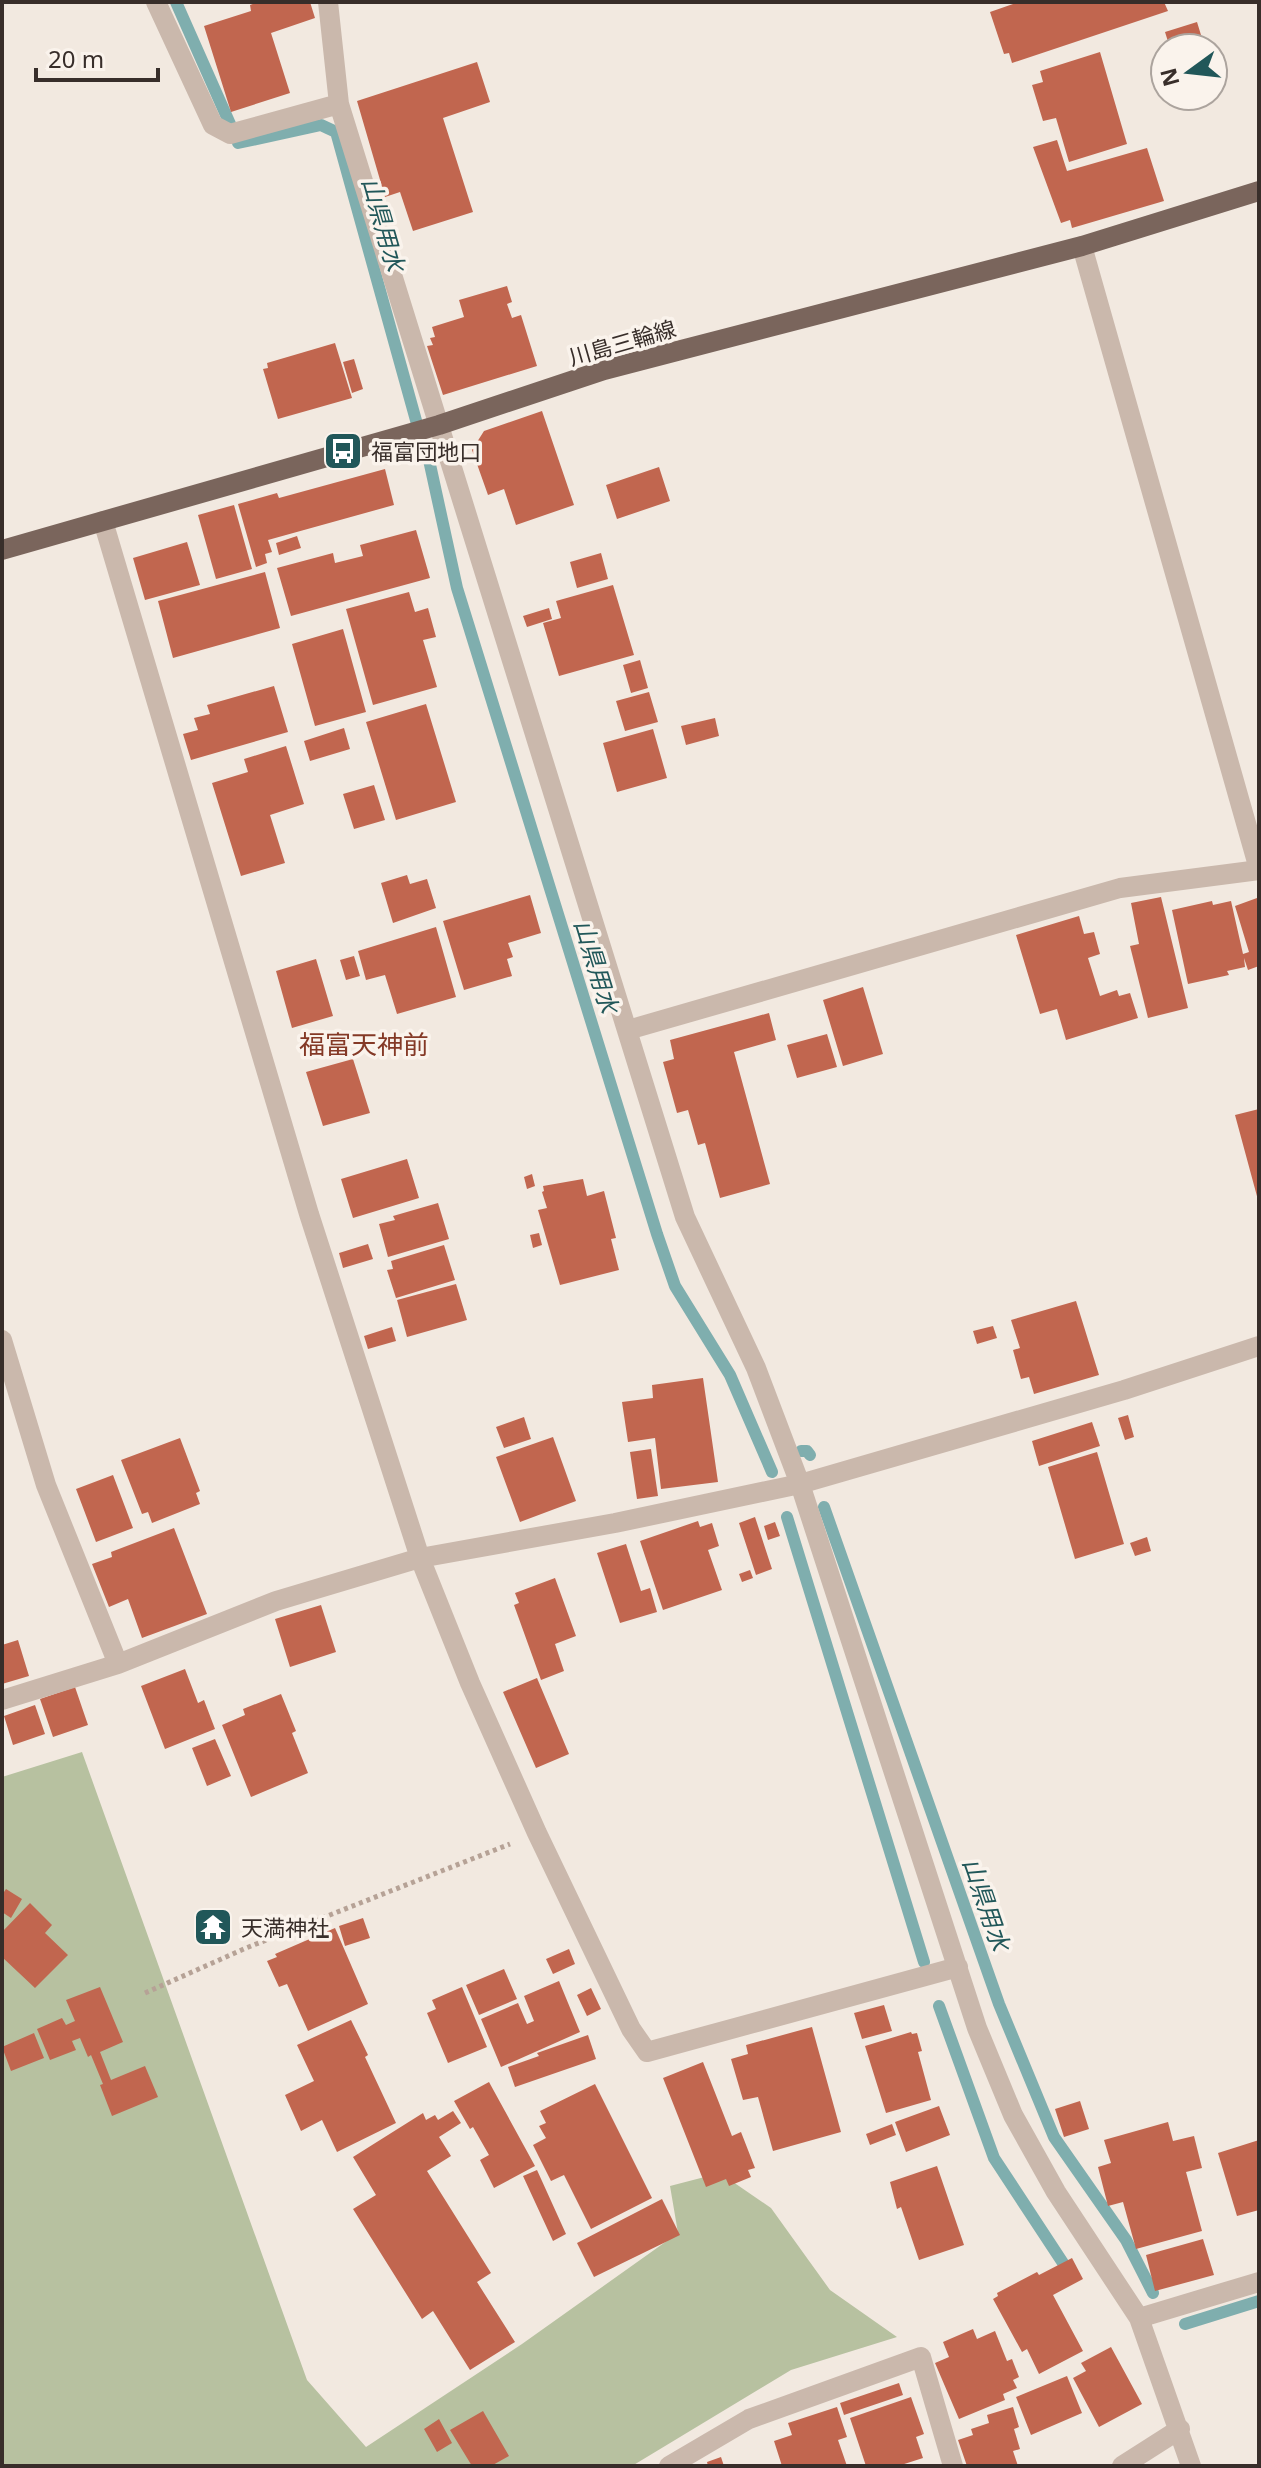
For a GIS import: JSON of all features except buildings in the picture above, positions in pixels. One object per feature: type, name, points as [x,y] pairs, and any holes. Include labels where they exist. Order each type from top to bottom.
[{"type":"main road","name":"川島三輪線","points":[[2,550],[439,425],[604,370],[1082,246],[1259,191]]},
{"type":"street","points":[[156,2],[213,125],[230,134],[339,104]]},
{"type":"street","points":[[328,2],[339,104],[685,1217],[756,1368],[800,1484],[977,2028],[1013,2115],[1056,2192],[1139,2318],[1191,2466]]},
{"type":"street","points":[[628,1030],[1120,888],[1259,869],[1082,246]]},
{"type":"street","points":[[103,521],[309,1214],[420,1558],[470,1683],[537,1833],[631,2029],[647,2052],[958,1967]]},
{"type":"street","points":[[2,1340],[46,1485],[118,1664]]},
{"type":"street","points":[[2,1700],[118,1664],[276,1601],[420,1558],[615,1523],[800,1484],[1109,1394],[1259,1346]]},
{"type":"street","points":[[1139,2318],[1259,2282]]},
{"type":"street","points":[[669,2466],[749,2419],[921,2357],[953,2466]]},
{"type":"street","points":[[1122,2466],[1180,2429]]},
{"type":"path","points":[[145,1993],[246,1948],[537,1833]]},
{"type":"green space","points":[[82,1752],[307,2380],[366,2447],[522,2344],[678,2233],[670,2186],[720,2173],[771,2208],[830,2290],[897,2337],[791,2370],[632,2466],[2,2466],[2,1777]]},
{"type":"waterway","name":"山県用水","points":[[176,2],[230,124]]},
{"type":"waterway","name":"山県用水","points":[[238,143],[321,125],[336,132],[417,424]]},
{"type":"waterway","name":"山県用水","points":[[429,460],[457,588],[657,1234],[675,1286],[730,1375],[772,1472]]},
{"type":"waterway","name":"山県用水","points":[[801,1451],[807,1451],[810,1455]]},
{"type":"waterway","name":"山県用水","points":[[824,1507],[999,2004],[1054,2137],[1126,2240],[1153,2293]]},
{"type":"waterway","points":[[787,1517],[924,1962]]},
{"type":"waterway","points":[[939,2006],[994,2158],[1063,2263]]},
{"type":"waterway","name":"山県用水","points":[[1185,2324],[1259,2301]]},
{"type":"place","name":"福富団地口","points":[[343,451]]},
{"type":"place","name":"天満神社","points":[[213,1927]]},
{"type":"district","name":"福富天神前","points":[[364,1044]]}]
